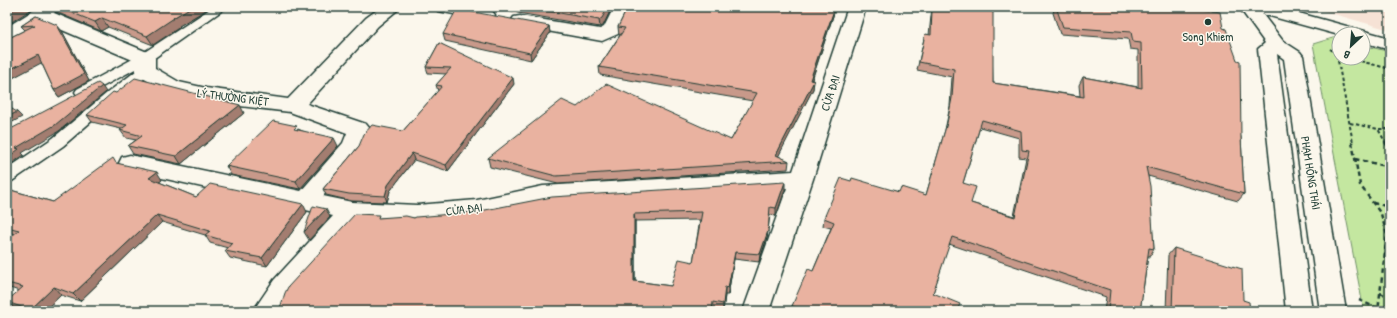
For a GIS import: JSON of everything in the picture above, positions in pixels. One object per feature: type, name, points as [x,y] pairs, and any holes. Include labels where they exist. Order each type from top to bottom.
[{"type":"street","points":[[293,106],[372,22],[392,7]]},
{"type":"street","points":[[444,7],[598,35],[607,34],[612,30],[623,7]]},
{"type":"street","name":"CỬA ĐẠI","points":[[756,311],[802,179],[857,7]]},
{"type":"street","name":"PHẠM HỒNG THÁI","points":[[1248,7],[1276,44],[1293,56],[1333,311]]},
{"type":"street","points":[[1257,7],[1331,27]]},
{"type":"street","name":"LÝ THƯỜNG KIỆT","points":[[45,11],[145,64],[173,87],[206,95],[293,106],[358,130],[353,146],[307,200]]},
{"type":"street","points":[[7,35],[45,11]]},
{"type":"street","points":[[1371,38],[1390,44]]},
{"type":"street","points":[[1276,44],[1267,49],[1299,311]]},
{"type":"street","name":"CỬA ĐẠI","points":[[130,163],[307,200],[352,211],[417,214],[477,209],[543,195],[802,179]]},
{"type":"street","points":[[266,311],[283,287],[352,211]]},
{"type":"street","points":[[1293,263],[1327,273]]},
{"type":"lane","points":[[7,177],[58,142],[112,96],[145,64],[221,7]]},
{"type":"lane","points":[[69,99],[145,64]]},
{"type":"path","points":[[1371,64],[1390,69]]},
{"type":"path","points":[[1339,66],[1360,185],[1381,214],[1387,235],[1378,311]]},
{"type":"path","points":[[1349,123],[1378,129],[1390,129]]},
{"type":"path","points":[[1378,129],[1390,150]]},
{"type":"path","points":[[1355,159],[1390,166]]},
{"type":"path","points":[[1373,203],[1390,207]]},
{"type":"path","points":[[1380,293],[1390,297]]},
{"type":"shaded area","points":[[1309,7],[1390,7],[1390,30]]},
{"type":"green space","points":[[1331,39],[1331,66],[1371,66],[1371,47],[1390,52],[1390,311],[1364,311],[1313,44]]},
{"type":"building","points":[[7,7],[15,7],[7,12]]},
{"type":"building","points":[[58,7],[191,7],[147,36],[102,18],[95,22]]},
{"type":"building","points":[[526,7],[608,7],[602,18],[599,20]]},
{"type":"building","points":[[628,7],[835,7],[810,80],[814,81],[776,155],[789,161],[556,176],[488,158],[562,100],[577,107],[606,84],[731,140],[757,93],[599,67],[625,28],[618,27]]},
{"type":"building","points":[[940,7],[993,7],[993,83],[1084,97],[1083,77],[1142,88],[1141,43],[1133,42],[1131,32],[1063,27],[1056,7],[1156,7],[1176,10],[1175,7],[1186,7],[1220,12],[1223,28],[1226,29],[1237,60],[1240,61],[1241,137],[1244,194],[1146,167],[1150,186],[1154,249],[1149,248],[1140,311],[1108,311],[1110,290],[952,237],[933,293],[960,304],[957,311],[806,311],[792,306],[808,269],[813,271],[834,222],[824,218],[841,178],[851,181],[852,178],[899,192],[901,187],[926,195],[947,123],[952,98],[954,69],[919,62],[925,34],[931,35],[932,9],[940,10]],"holes":[[[982,120],[1021,131],[1022,150],[1029,151],[1015,217],[971,203],[976,187],[963,183]]]},
{"type":"building","points":[[457,9],[549,26],[530,53],[443,34]]},
{"type":"building","points":[[36,16],[57,25],[84,74],[54,90],[38,55],[7,71],[7,39],[35,25],[21,26]]},
{"type":"building","points":[[439,43],[513,78],[446,165],[412,153],[388,185],[385,196],[349,194],[323,189],[359,146],[364,134],[372,125],[403,131],[442,86],[436,85],[451,68],[426,67]]},
{"type":"building","points":[[135,78],[240,105],[176,156],[128,146],[142,136],[120,130],[127,125],[87,115],[113,92],[116,93]]},
{"type":"building","points":[[98,83],[102,86],[55,125],[16,148],[19,149],[7,158],[7,131]]},
{"type":"building","points":[[7,106],[17,112],[7,117]]},
{"type":"building","points":[[273,121],[297,126],[294,129],[334,138],[296,181],[226,166]]},
{"type":"building","points":[[113,158],[116,163],[157,172],[149,178],[196,197],[210,184],[303,204],[262,258],[225,251],[232,243],[205,235],[210,231],[157,215],[73,294],[54,287],[30,310],[7,302],[23,287],[7,283],[7,240],[19,230],[7,227],[7,189],[53,202]]},
{"type":"building","points":[[785,182],[776,208],[770,207],[768,231],[760,254],[735,252],[728,288],[725,287],[723,304],[713,302],[712,311],[279,311],[288,287],[355,214],[379,215],[378,218],[406,216],[414,218],[475,212],[552,197]],"holes":[[[702,212],[693,262],[679,259],[671,286],[634,281],[634,214]]]},
{"type":"building","points":[[313,206],[326,209],[304,232]]},
{"type":"building","points":[[1174,248],[1242,269],[1243,300],[1249,302],[1250,311],[1172,311]]},
{"type":"place","name":"Song Khiem","points":[[1208,22]]}]
